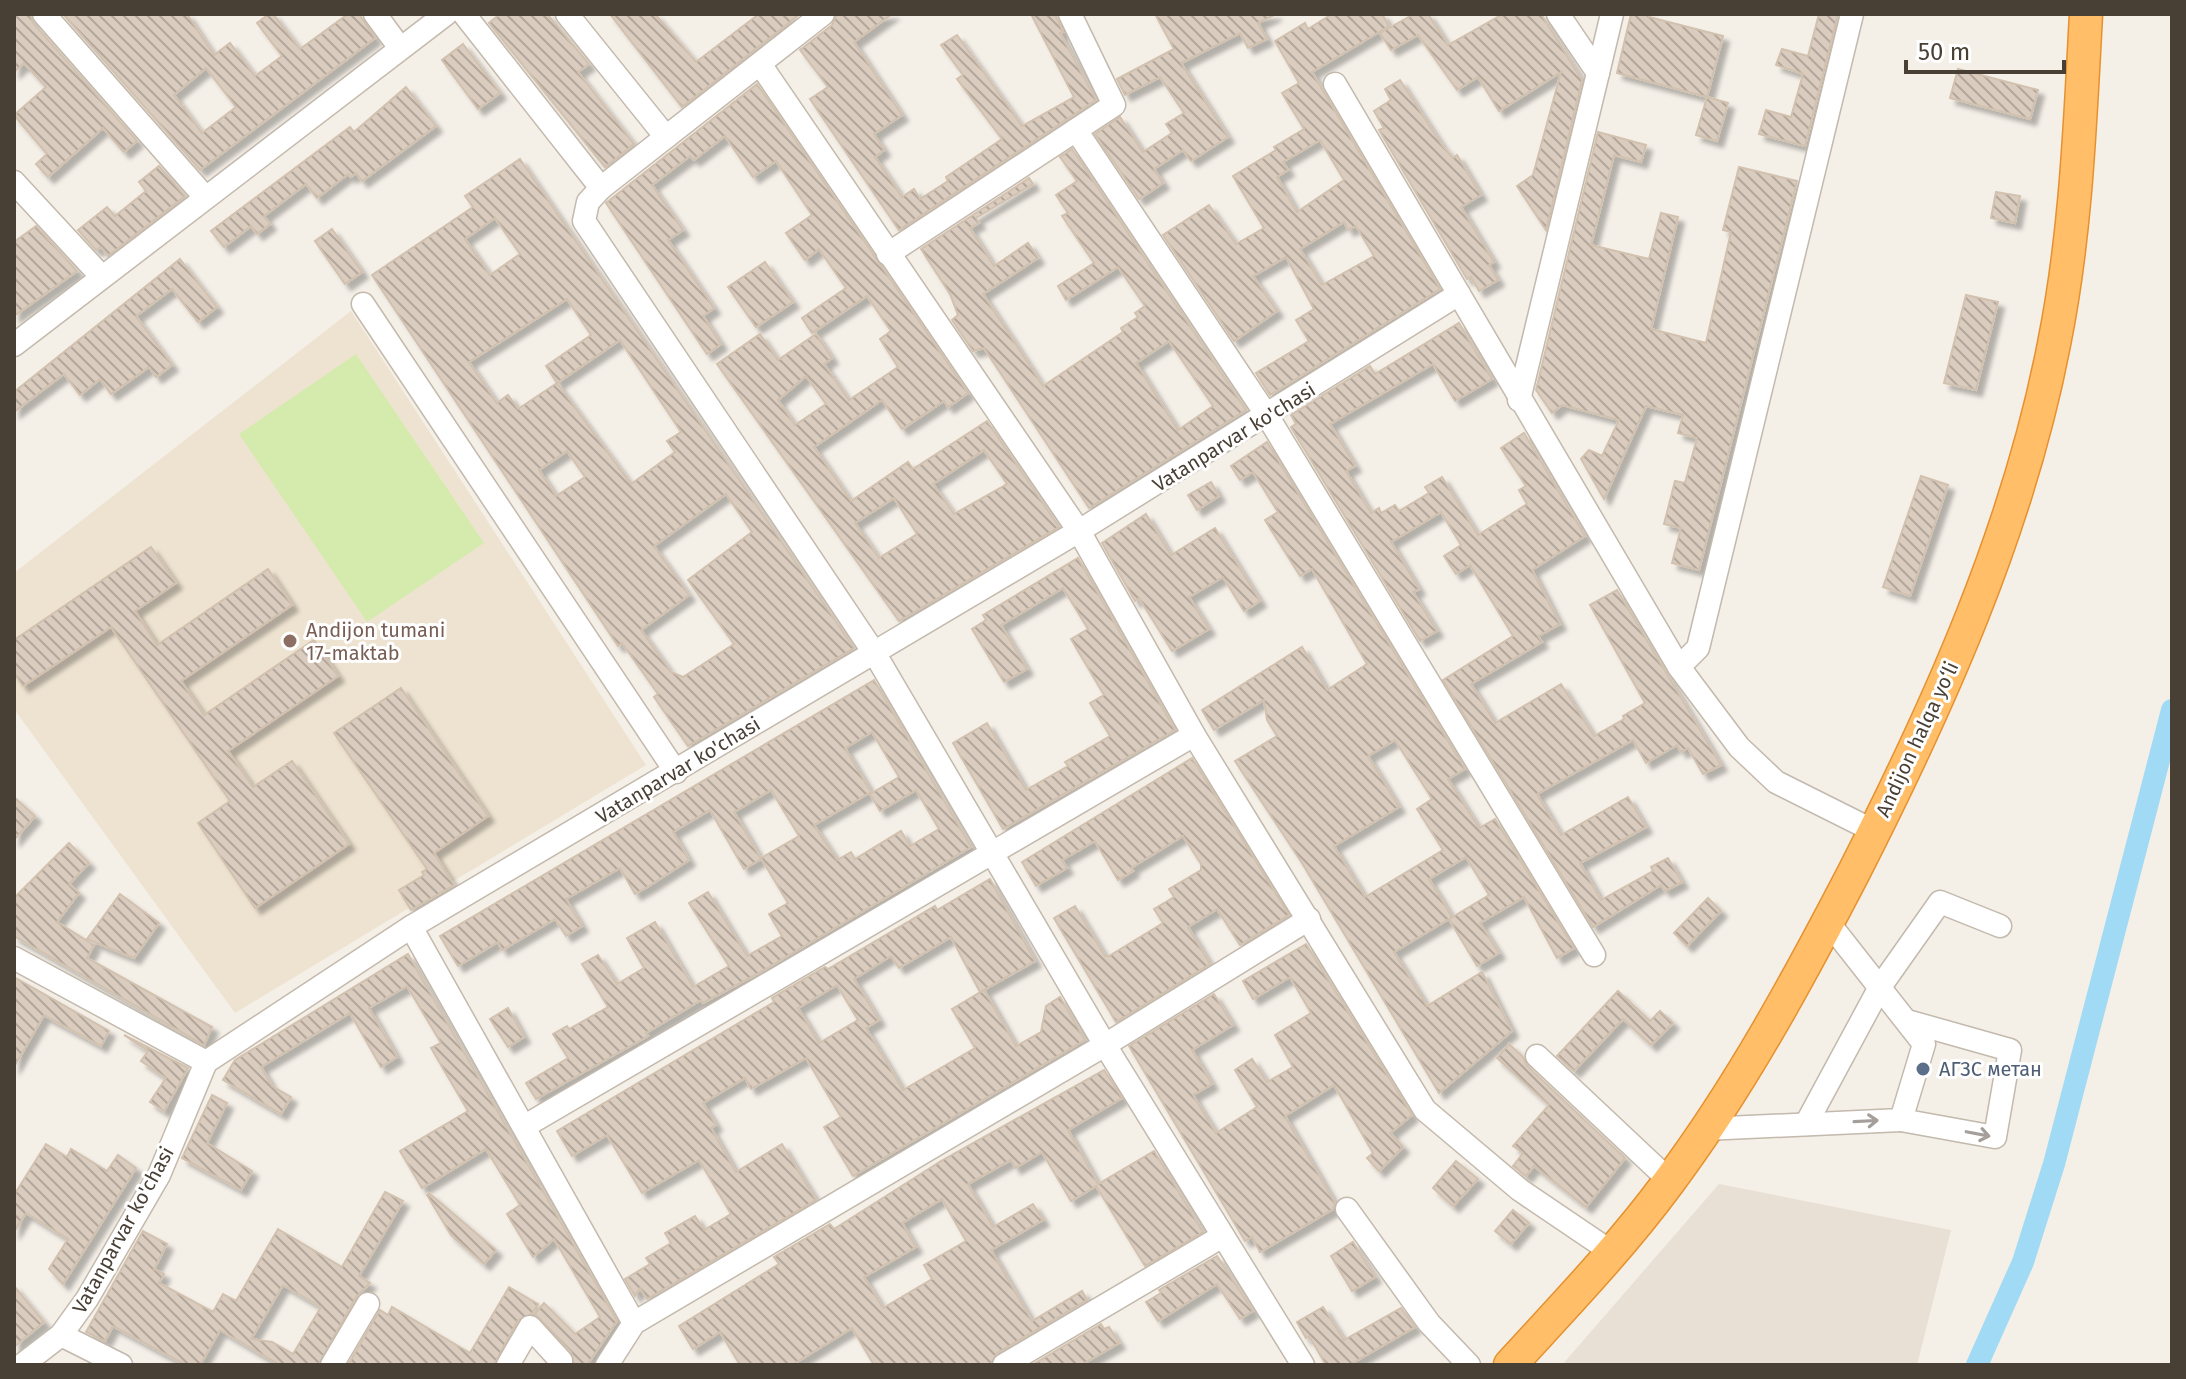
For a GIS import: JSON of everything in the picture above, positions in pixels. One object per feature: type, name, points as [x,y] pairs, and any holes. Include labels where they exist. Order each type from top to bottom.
[{"type":"highway","name":"Andijon halqa yo‘li","points":[[1510,1365],[1613,1253],[1670,1181],[1705,1129],[1828,922],[1943,689],[2024,465],[2054,346],[2074,223],[2086,14]]},
{"type":"street","points":[[44,14],[205,197]]},
{"type":"street","points":[[375,14],[400,48]]},
{"type":"street","points":[[464,14],[601,188]]},
{"type":"street","points":[[567,14],[666,137]]},
{"type":"street","points":[[823,14],[601,188],[588,202],[584,221],[875,654],[1105,1045],[1303,1365]]},
{"type":"street","points":[[888,254],[1114,105],[1070,14]]},
{"type":"street","points":[[1558,14],[1598,73]]},
{"type":"street","points":[[1519,400],[1612,14]]},
{"type":"street","points":[[1679,667],[1698,648],[1852,14]]},
{"type":"street","points":[[14,345],[400,48],[433,18]]},
{"type":"street","points":[[760,64],[1079,531],[1194,735],[1425,1110],[1520,1190],[1613,1253]]},
{"type":"street","points":[[1335,84],[1679,667],[1739,747],[1776,782],[1874,831]]},
{"type":"street","points":[[1076,130],[1268,417],[1594,955]]},
{"type":"street","points":[[14,182],[102,277]]},
{"type":"street","name":"Vatanparvar ko'chasi","points":[[22,1365],[61,1335],[87,1299],[159,1175],[206,1062],[411,927],[875,654],[1268,417],[1459,294]]},
{"type":"street","points":[[363,304],[676,772]]},
{"type":"street","points":[[525,1126],[990,851],[1194,735]]},
{"type":"street","points":[[1806,1124],[1880,987],[1940,902],[2000,926]]},
{"type":"street","points":[[607,1365],[634,1323],[1105,1045],[1309,919]]},
{"type":"street","points":[[1828,922],[1924,1044],[1901,1120]]},
{"type":"street","points":[[411,927],[634,1323]]},
{"type":"street","points":[[14,958],[206,1062]]},
{"type":"street","points":[[1705,1129],[1901,1120],[1995,1137],[2010,1050],[1907,1021]]},
{"type":"street","points":[[1537,1056],[1670,1181]]},
{"type":"street","points":[[1347,1209],[1429,1323],[1469,1365]]},
{"type":"street","points":[[1004,1365],[1221,1237]]},
{"type":"street","points":[[332,1365],[368,1304]]},
{"type":"street","points":[[508,1365],[530,1327],[561,1361],[559,1365]]},
{"type":"street","points":[[61,1335],[121,1365]]},
{"type":"shaded area","name":"Andijon tumani 17-maktab","points":[[351,311],[646,765],[235,1013],[14,709],[14,573]]},
{"type":"shaded area","points":[[1719,1184],[1951,1230],[1917,1365],[1562,1365]]},
{"type":"green space","points":[[356,354],[484,543],[367,622],[239,434]]},
{"type":"building","points":[[14,14],[30,14],[33,23],[137,141],[124,152],[103,128],[48,177],[36,164],[47,154],[14,115],[46,87],[24,63],[14,72]]},
{"type":"building","points":[[63,14],[187,14],[214,55],[230,43],[255,76],[282,56],[257,23],[269,14],[273,14],[300,49],[348,14],[359,14],[375,38],[200,170]],"holes":[[[206,68],[236,107],[202,133],[174,95]]]},
{"type":"building","points":[[500,14],[547,14],[589,64],[578,72],[634,144],[605,167],[489,23]]},
{"type":"building","points":[[610,14],[655,14],[696,62],[759,14],[800,14],[682,107]]},
{"type":"building","points":[[837,14],[892,14],[854,42],[902,115],[874,134],[884,150],[875,157],[902,197],[914,189],[920,199],[948,181],[946,177],[1002,139],[957,79],[963,75],[941,45],[957,35],[1022,126],[1074,97],[1031,14],[1055,14],[1063,32],[1060,33],[1096,100],[899,230],[810,99],[828,87],[800,50],[832,25]]},
{"type":"building","points":[[1155,14],[1276,14],[1258,23],[1267,39],[1248,48],[1240,33],[1181,63],[1228,137],[1191,161],[1183,150],[1154,169],[1163,183],[1139,199],[1095,134],[1120,117],[1143,152],[1172,133],[1166,124],[1184,113],[1160,77],[1125,95],[1117,79],[1174,49]]},
{"type":"building","points":[[1332,14],[1382,14],[1389,26],[1312,72],[1440,289],[1270,395],[1256,373],[1309,341],[1296,320],[1314,309],[1286,257],[1253,276],[1277,311],[1234,341],[1163,235],[1209,205],[1236,244],[1264,228],[1233,176],[1304,129],[1282,93],[1299,83],[1275,41],[1305,23],[1308,29]],"holes":[[[1320,140],[1344,180],[1297,212],[1277,177],[1288,170],[1283,162]],[[1344,222],[1348,230],[1356,226],[1374,256],[1322,285],[1300,249]]]},
{"type":"building","points":[[1414,14],[1428,14],[1448,45],[1503,14],[1541,14],[1582,80],[1546,230],[1517,186],[1533,175],[1561,72],[1499,111],[1478,77],[1457,90],[1418,35],[1391,50],[1380,33]]},
{"type":"building","points":[[1631,14],[1649,14],[1649,17],[1723,36],[1707,97],[1617,73]]},
{"type":"building","points":[[1819,14],[1838,14],[1805,146],[1759,134],[1766,110],[1791,117],[1803,74],[1776,65],[1782,49],[1808,56]]},
{"type":"building","points":[[463,44],[500,93],[478,109],[442,60]]},
{"type":"building","points":[[1958,69],[2038,90],[2030,119],[1950,98]]},
{"type":"building","points":[[1400,80],[1442,145],[1453,158],[1457,155],[1481,195],[1461,207],[1494,262],[1489,265],[1498,280],[1479,291],[1471,277],[1467,279],[1379,130],[1384,128],[1374,111],[1391,100],[1385,89]]},
{"type":"building","points":[[757,84],[968,393],[948,407],[944,401],[902,429],[882,400],[814,447],[851,501],[908,462],[913,469],[987,421],[1059,527],[899,621],[717,364],[760,334],[778,360],[816,334],[832,358],[824,364],[849,400],[898,367],[880,339],[891,331],[867,296],[812,333],[802,318],[846,288],[819,249],[805,260],[786,233],[812,215],[776,161],[753,177],[725,136],[694,160],[690,156],[652,185],[683,230],[668,240],[714,308],[703,316],[721,344],[707,354],[606,203]],"holes":[[[806,376],[826,404],[795,425],[778,400]],[[984,450],[1007,484],[954,514],[933,484]],[[894,498],[917,534],[879,558],[855,523]]]},
{"type":"building","points":[[406,87],[436,126],[362,181],[356,173],[351,177],[348,174],[317,198],[306,184],[264,216],[270,224],[257,234],[251,226],[224,247],[211,231],[350,127],[354,132]]},
{"type":"building","points":[[1707,97],[1728,103],[1717,141],[1696,135]]},
{"type":"building","points":[[1598,132],[1646,145],[1641,162],[1614,155],[1591,245],[1649,259],[1661,213],[1678,217],[1651,329],[1706,343],[1731,232],[1723,230],[1739,167],[1797,181],[1699,570],[1672,563],[1681,528],[1664,524],[1675,481],[1685,483],[1697,438],[1678,433],[1683,415],[1646,406],[1604,499],[1581,459],[1589,450],[1602,456],[1619,420],[1562,405],[1552,413],[1536,390]]},
{"type":"building","points":[[1072,149],[1246,410],[1089,508],[984,348],[973,351],[952,320],[958,315],[950,294],[921,249],[1029,178],[1033,184],[976,218],[979,223],[970,228],[994,266],[1028,243],[1038,258],[983,294],[1043,386],[1123,332],[1121,328],[1138,317],[1135,313],[1145,306],[1118,267],[1066,300],[1058,286],[1094,263],[1062,216],[1068,213],[1056,195],[1077,181],[1060,157]],"holes":[[[1169,341],[1213,406],[1178,430],[1136,363]]]},
{"type":"building","points":[[520,159],[854,648],[688,746],[654,697],[658,694],[622,643],[618,646],[372,275],[473,207],[465,196]],"holes":[[[495,218],[520,254],[490,275],[465,239]],[[567,299],[591,335],[546,366],[557,383],[518,409],[508,395],[497,403],[469,362]],[[620,340],[681,432],[667,441],[675,452],[631,484],[557,383]],[[567,451],[585,477],[556,496],[539,470]],[[726,494],[752,532],[688,580],[734,644],[683,677],[671,672],[641,630],[689,595],[654,546]]]},
{"type":"building","points":[[159,166],[185,196],[108,256],[101,247],[96,250],[78,230],[107,207],[115,216],[146,191],[139,182]]},
{"type":"building","points":[[1996,192],[2020,196],[2015,223],[1991,218]]},
{"type":"building","points":[[36,226],[77,271],[14,316],[14,242]]},
{"type":"building","points":[[332,229],[362,272],[345,284],[315,241]]},
{"type":"building","points":[[180,259],[217,307],[198,322],[172,289],[136,316],[172,365],[156,377],[149,367],[111,394],[100,379],[80,395],[64,374],[14,412],[14,392]]},
{"type":"building","points":[[765,262],[793,302],[756,327],[728,287]]},
{"type":"building","points":[[1966,295],[1998,302],[1976,390],[1944,383]]},
{"type":"building","points":[[1459,323],[1492,379],[1455,401],[1433,364],[1330,424],[1355,466],[1346,471],[1371,513],[1379,508],[1381,513],[1395,505],[1399,511],[1429,493],[1425,487],[1442,477],[1478,535],[1527,504],[1519,490],[1526,486],[1501,448],[1524,433],[1585,536],[1532,570],[1560,624],[1538,636],[1542,642],[1471,684],[1495,723],[1561,684],[1594,736],[1624,719],[1623,716],[1645,703],[1590,605],[1617,590],[1721,765],[1703,774],[1688,748],[1681,752],[1677,745],[1646,763],[1633,740],[1537,794],[1561,835],[1628,797],[1646,827],[1580,863],[1601,900],[1653,871],[1651,867],[1668,858],[1682,882],[1665,891],[1661,885],[1593,927],[1443,680],[1513,636],[1470,565],[1456,574],[1444,556],[1461,545],[1441,512],[1391,542],[1419,589],[1413,592],[1437,631],[1420,641],[1291,427],[1296,424],[1291,415],[1370,366],[1375,374]]},
{"type":"building","points":[[1267,442],[1465,769],[1448,779],[1479,828],[1495,819],[1574,948],[1557,958],[1524,897],[1480,923],[1499,953],[1477,966],[1449,919],[1394,952],[1427,1006],[1482,972],[1512,1031],[1439,1093],[1302,863],[1235,761],[1277,736],[1267,720],[1264,700],[1214,730],[1202,710],[1302,647],[1327,690],[1367,664],[1312,569],[1300,576],[1265,520],[1278,512],[1253,472],[1240,480],[1231,466]],"holes":[[[1395,740],[1432,799],[1417,809],[1443,850],[1365,897],[1334,846],[1399,807],[1368,756]],[[1466,857],[1489,895],[1449,919],[1452,917],[1429,879]]]},
{"type":"building","points":[[1921,476],[1948,485],[1910,596],[1883,587]]},
{"type":"building","points":[[1211,482],[1219,496],[1197,510],[1188,495]]},
{"type":"building","points":[[1146,514],[1171,555],[1215,528],[1260,601],[1244,611],[1223,577],[1189,597],[1209,629],[1172,651],[1139,598],[1135,601],[1102,543]]},
{"type":"building","points":[[151,547],[176,583],[135,611],[157,645],[268,569],[292,605],[181,681],[204,715],[314,640],[338,676],[228,751],[253,787],[292,761],[349,844],[255,908],[198,823],[230,801],[111,627],[23,686],[14,673],[14,640]]},
{"type":"building","points":[[1078,558],[1175,730],[1003,829],[953,743],[987,723],[1026,790],[1068,766],[1065,762],[1110,736],[1090,703],[1104,695],[1071,639],[1088,629],[1063,588],[1001,625],[1027,669],[1004,682],[972,629],[986,620],[983,615]]},
{"type":"building","points":[[874,680],[971,847],[757,974],[703,1003],[701,1000],[646,1033],[648,1036],[536,1099],[526,1083],[568,1058],[553,1034],[567,1026],[569,1029],[608,1007],[582,964],[598,955],[617,984],[644,968],[627,938],[655,922],[693,987],[729,966],[689,903],[708,892],[747,956],[782,936],[769,914],[788,903],[761,858],[799,836],[771,790],[734,812],[761,859],[744,869],[710,810],[673,832],[689,860],[649,886],[635,894],[620,868],[566,899],[582,926],[566,936],[555,919],[502,950],[498,942],[458,966],[440,936]],"holes":[[[872,732],[899,777],[870,794],[880,811],[916,790],[939,829],[910,846],[901,831],[855,859],[851,852],[837,860],[814,825],[871,792],[845,748]]]},
{"type":"building","points":[[401,688],[488,816],[434,853],[454,885],[411,910],[399,890],[424,875],[422,872],[427,869],[334,733]]},
{"type":"building","points":[[1192,758],[1289,915],[1240,945],[1217,909],[1188,927],[1210,964],[1116,1022],[1054,918],[1075,906],[1105,956],[1109,956],[1163,923],[1154,909],[1174,897],[1169,889],[1201,870],[1201,864],[1183,836],[1131,868],[1133,871],[1118,880],[1095,841],[1062,860],[1067,868],[1036,886],[1022,862]]},
{"type":"building","points":[[14,797],[35,816],[14,840]]},
{"type":"building","points":[[69,843],[89,863],[69,884],[79,893],[57,922],[94,945],[87,958],[212,1027],[204,1045],[14,936],[14,898]]},
{"type":"building","points":[[990,879],[1035,961],[980,992],[951,937],[899,968],[891,956],[854,979],[879,1020],[866,1028],[903,1090],[975,1048],[952,1009],[984,990],[1016,1046],[1041,1032],[1046,1006],[1060,997],[1085,1040],[853,1176],[824,1127],[841,1117],[806,1058],[751,1089],[745,1078],[703,1103],[716,1125],[711,1128],[736,1172],[782,1144],[816,1200],[647,1299],[640,1288],[635,1296],[625,1279],[650,1264],[646,1258],[671,1243],[665,1233],[695,1216],[704,1230],[731,1214],[699,1160],[642,1193],[607,1135],[572,1156],[557,1131],[774,1002],[772,998],[825,967],[828,969],[935,906],[937,910]],"holes":[[[837,985],[858,1020],[819,1043],[798,1008]]]},
{"type":"building","points":[[120,894],[159,923],[134,958],[87,939]]},
{"type":"building","points":[[1708,898],[1721,911],[1687,946],[1674,933]]},
{"type":"building","points":[[1306,944],[1412,1115],[1390,1133],[1403,1147],[1379,1171],[1367,1158],[1373,1153],[1334,1085],[1285,1116],[1335,1203],[1333,1209],[1260,1252],[1252,1237],[1245,1241],[1129,1046],[1214,994],[1233,1025],[1192,1050],[1212,1084],[1193,1095],[1216,1133],[1257,1107],[1235,1070],[1252,1059],[1267,1082],[1293,1067],[1275,1035],[1311,1013],[1290,977],[1253,999],[1243,981]]},
{"type":"building","points":[[408,954],[617,1321],[587,1365],[574,1365],[571,1352],[535,1314],[544,1303],[575,1334],[600,1317],[554,1239],[533,1257],[507,1214],[520,1205],[486,1149],[422,1188],[400,1151],[468,1111],[431,1048],[441,1043],[407,986],[369,1008],[397,1057],[381,1067],[350,1013],[261,1067],[272,1086],[291,1097],[281,1114],[223,1080],[235,1060]]},
{"type":"building","points":[[14,977],[109,1031],[101,1046],[44,1015],[14,1067]]},
{"type":"building","points":[[1618,991],[1650,1021],[1660,1011],[1673,1023],[1651,1045],[1623,1019],[1574,1071],[1557,1056]]},
{"type":"building","points":[[508,1008],[524,1037],[508,1047],[490,1019]]},
{"type":"building","points":[[124,1035],[188,1068],[164,1111],[150,1102],[166,1078],[141,1061],[148,1051]]},
{"type":"building","points":[[1509,1044],[1523,1057],[1527,1066],[1625,1158],[1586,1207],[1534,1166],[1526,1176],[1513,1166],[1523,1153],[1513,1146],[1549,1105],[1497,1058]]},
{"type":"building","points":[[1104,1070],[1122,1098],[1068,1130],[1098,1184],[1154,1151],[1203,1232],[1145,1266],[1096,1186],[1071,1201],[1042,1152],[1015,1168],[1011,1160],[968,1184],[993,1227],[1033,1204],[1043,1220],[991,1250],[1032,1321],[1082,1291],[1087,1300],[997,1353],[990,1365],[874,1365],[852,1328],[792,1365],[740,1365],[720,1332],[693,1349],[679,1326],[779,1264],[774,1257],[830,1224],[834,1229],[941,1161]],"holes":[[[942,1199],[966,1241],[924,1265],[932,1279],[883,1308],[864,1277],[916,1247],[902,1223]]]},
{"type":"building","points":[[212,1095],[227,1103],[207,1143],[252,1171],[241,1190],[182,1158]]},
{"type":"building","points":[[46,1144],[67,1157],[71,1149],[107,1171],[118,1155],[136,1168],[63,1284],[49,1269],[68,1239],[26,1213],[14,1232],[14,1195]]},
{"type":"building","points":[[1456,1161],[1478,1179],[1453,1206],[1433,1188]]},
{"type":"building","points":[[385,1192],[403,1201],[359,1276],[370,1283],[356,1297],[318,1365],[280,1365],[220,1330],[200,1365],[186,1365],[113,1326],[105,1341],[86,1332],[143,1231],[167,1244],[154,1269],[164,1274],[159,1283],[213,1312],[223,1294],[236,1301],[278,1229],[342,1267]],"holes":[[[283,1285],[321,1307],[293,1354],[272,1342],[251,1339]]]},
{"type":"building","points":[[429,1193],[496,1250],[484,1264],[451,1235],[427,1195]]},
{"type":"building","points":[[1513,1210],[1529,1223],[1511,1244],[1495,1231]]},
{"type":"building","points":[[1353,1242],[1375,1277],[1352,1291],[1331,1256]]},
{"type":"building","points":[[1217,1256],[1253,1311],[1240,1319],[1217,1284],[1158,1321],[1146,1302],[1161,1293],[1159,1290]]},
{"type":"building","points":[[14,1286],[44,1322],[14,1347]]},
{"type":"building","points":[[509,1287],[538,1304],[532,1314],[518,1320],[494,1365],[348,1365],[380,1310],[388,1315],[392,1307],[470,1353]]},
{"type":"building","points":[[1323,1307],[1344,1340],[1401,1308],[1415,1327],[1349,1365],[1326,1365],[1297,1322]]},
{"type":"building","points":[[1101,1324],[1104,1329],[1109,1327],[1119,1343],[1081,1365],[1032,1365]]},
{"type":"waterway","points":[[1977,1365],[2023,1262],[2054,1164],[2172,710]]},
{"type":"place","name":"Andijon tumani 17-maktab","points":[[290,641]]},
{"type":"place","name":"АГЗС метан","points":[[1923,1069]]}]
